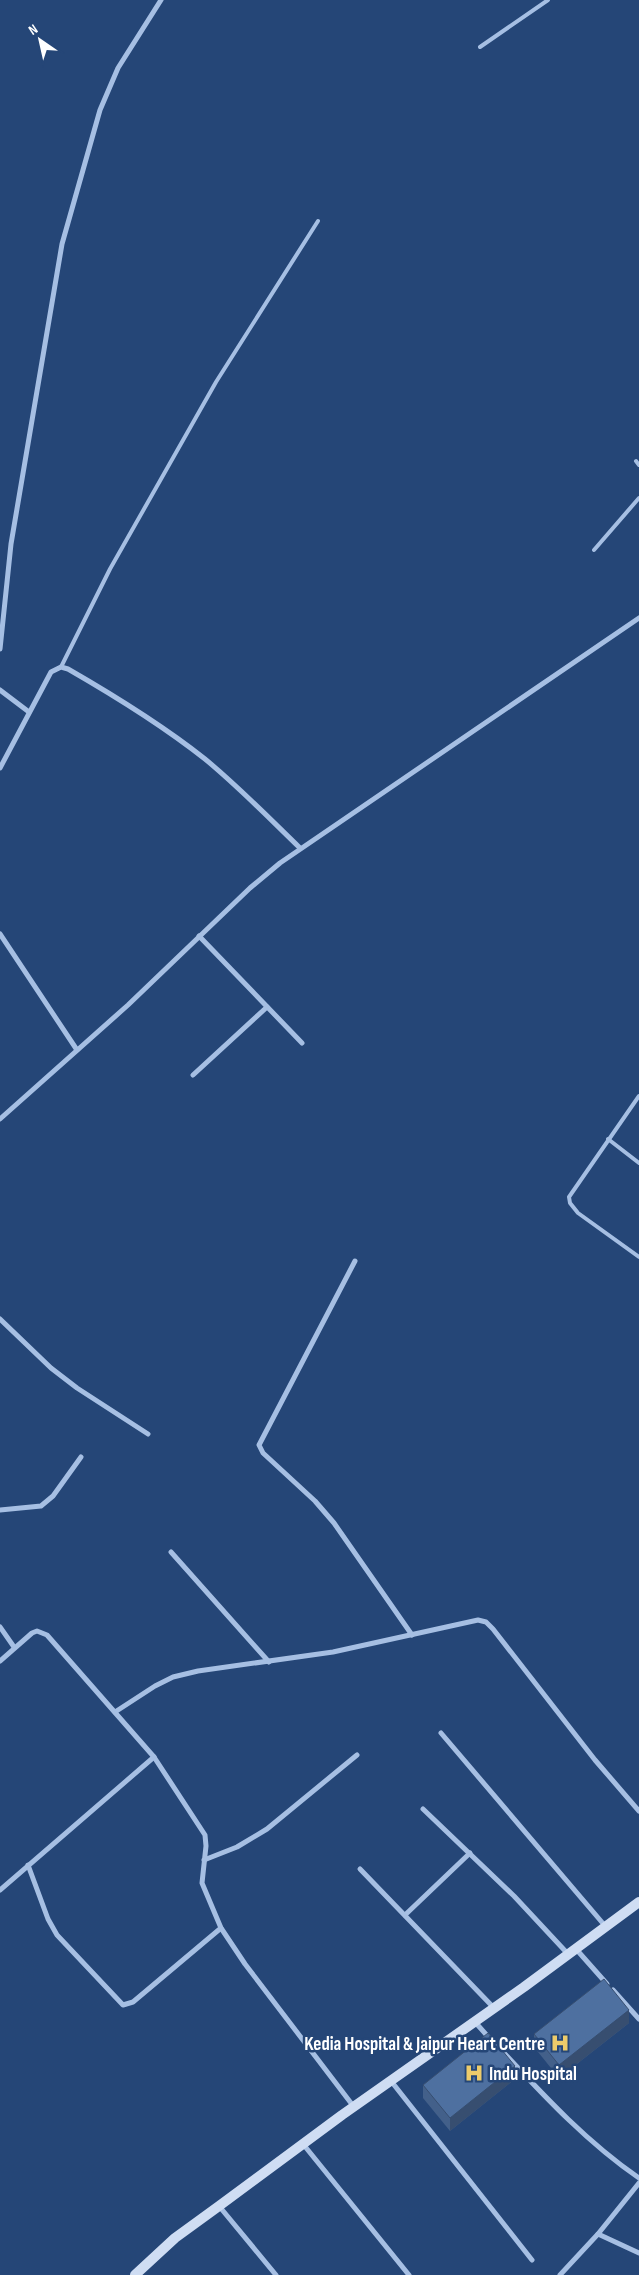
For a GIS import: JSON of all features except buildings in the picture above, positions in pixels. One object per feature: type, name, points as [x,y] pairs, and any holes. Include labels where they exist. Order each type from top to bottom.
[{"type":"street","points":[[0,649],[11,544],[62,244],[81,170],[100,110],[118,68],[161,0]]},
{"type":"street","points":[[0,1118],[128,1005],[250,888],[300,848],[639,618]]},
{"type":"street","points":[[0,768],[51,672],[62,667],[121,699],[204,758],[300,848]]},
{"type":"street","points":[[0,690],[29,712]]},
{"type":"street","points":[[0,934],[77,1050]]},
{"type":"street","points":[[199,936],[302,1043]]},
{"type":"street","points":[[193,1075],[267,1007]]},
{"type":"street","points":[[355,1261],[259,1445],[263,1453],[314,1501],[334,1523],[412,1635]]},
{"type":"street","points":[[0,1319],[51,1368],[77,1388],[148,1434]]},
{"type":"street","points":[[0,1510],[41,1506],[52,1496],[81,1457]]},
{"type":"street","points":[[171,1552],[268,1662]]},
{"type":"street","points":[[115,1712],[155,1686],[173,1677],[198,1670],[333,1652],[478,1620],[486,1622],[595,1760],[639,1811]]},
{"type":"street","points":[[0,1627],[14,1647]]},
{"type":"street","points":[[0,1660],[32,1633],[37,1632],[47,1635],[154,1757],[203,1830],[206,1839],[202,1883],[221,1928],[245,1964],[354,2106]]},
{"type":"street","points":[[441,1732],[606,1927]]},
{"type":"street","points":[[204,1860],[238,1847],[261,1833],[357,1755]]},
{"type":"street","points":[[0,1890],[154,1757]]},
{"type":"street","points":[[423,1810],[470,1853],[639,2019]]},
{"type":"street","points":[[404,1915],[470,1853]]},
{"type":"street","points":[[28,1865],[48,1919],[57,1935],[123,2005],[133,2002],[221,1928]]},
{"type":"street","points":[[360,1869],[494,2008]]},
{"type":"street","points":[[135,2275],[175,2238],[354,2106],[494,2008],[639,1902]]},
{"type":"street","points":[[474,2022],[494,2043]]},
{"type":"street","points":[[501,2050],[555,2108],[615,2160],[639,2178]]},
{"type":"street","points":[[391,2080],[532,2260]]},
{"type":"street","points":[[303,2144],[409,2275]]},
{"type":"street","points":[[560,2275],[598,2234],[639,2183]]},
{"type":"street","points":[[219,2206],[276,2275]]},
{"type":"street","points":[[598,2234],[639,2253]]},
{"type":"lane","points":[[480,47],[548,0]]},
{"type":"lane","points":[[62,667],[110,570],[216,382],[318,221]]},
{"type":"lane","points":[[594,550],[639,498]]},
{"type":"lane","points":[[639,1096],[572,1190],[569,1197],[570,1203],[578,1213],[639,1257]]},
{"type":"lane","points":[[608,1139],[639,1163]]},
{"type":"place","name":"Kedia Hospital & Jaipur Heart Centre","points":[[560,2043]]},
{"type":"place","name":"Indu Hospital","points":[[474,2073]]}]
